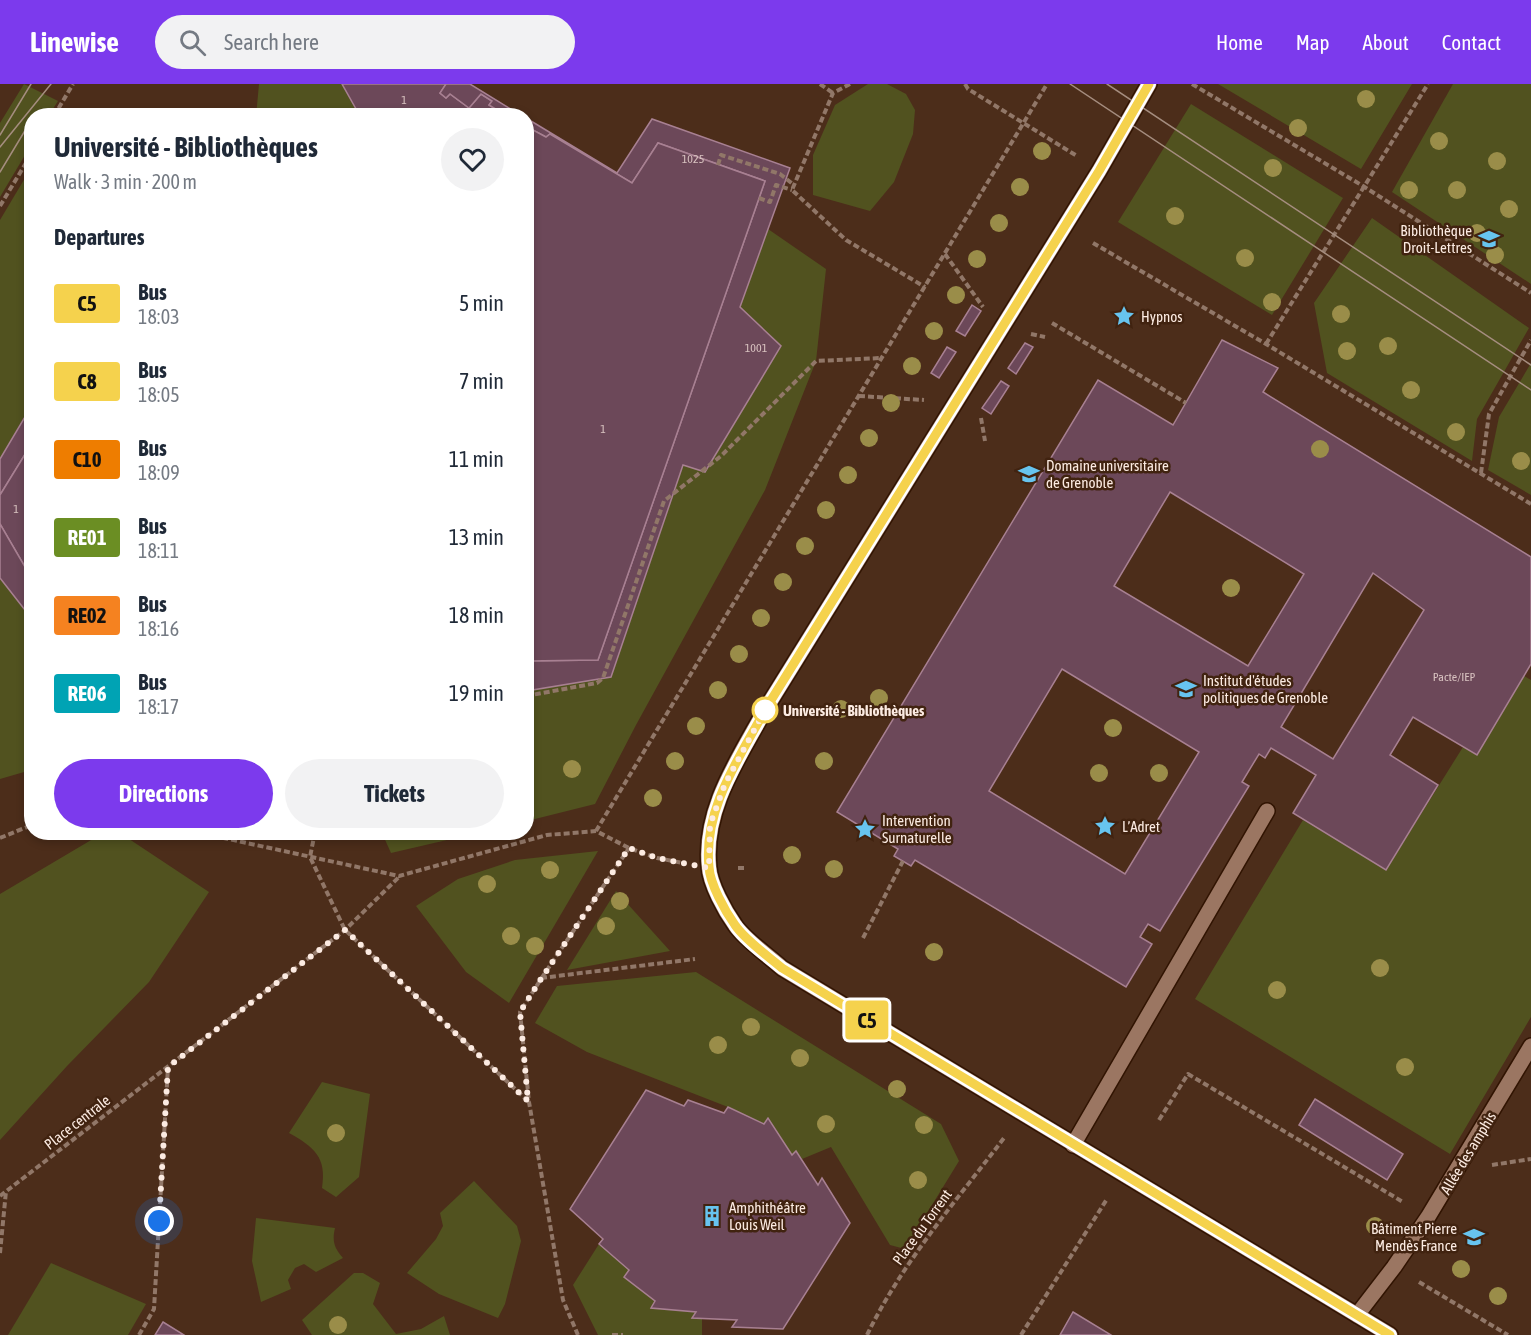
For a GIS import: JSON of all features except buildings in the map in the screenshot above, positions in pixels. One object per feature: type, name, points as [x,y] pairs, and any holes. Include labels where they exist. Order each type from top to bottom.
[{"type":"street","points":[[1149,84],[1099,171],[765,710],[725,784],[710,825],[709,868],[719,898],[736,927],[782,968],[1390,1335]]},
{"type":"street","points":[[1073,1145],[1267,811]]},
{"type":"street","name":"Allée des amphis","points":[[1357,1315],[1394,1267],[1428,1217],[1531,1046]]},
{"type":"path","points":[[59,108],[73,84]]},
{"type":"path","points":[[820,84],[833,93]]},
{"type":"path","points":[[792,190],[833,93],[850,84]]},
{"type":"path","points":[[965,84],[968,89],[1082,160]]},
{"type":"path","points":[[596,831],[1047,84]]},
{"type":"path","points":[[1192,84],[1363,186],[1531,292]]},
{"type":"path","points":[[1266,344],[1428,84]]},
{"type":"path","points":[[718,165],[722,155],[780,174],[794,185]]},
{"type":"path","points":[[0,206],[24,166]]},
{"type":"path","points":[[759,198],[770,202],[776,185],[792,190],[846,240],[925,287]]},
{"type":"path","points":[[1093,243],[1531,504]]},
{"type":"path","points":[[945,254],[988,315]]},
{"type":"path","points":[[1052,323],[1186,403]]},
{"type":"path","points":[[1481,473],[1490,414],[1531,340]]},
{"type":"path","points":[[534,695],[597,683],[603,678],[664,501],[721,456],[816,361],[882,358]]},
{"type":"path","points":[[859,396],[934,400]]},
{"type":"path","points":[[981,418],[985,441]]},
{"type":"path","points":[[0,838],[24,828]]},
{"type":"path","points":[[534,839],[547,835],[596,831],[629,848],[657,858],[709,868]]},
{"type":"path","points":[[232,840],[399,876],[529,840]]},
{"type":"path","points":[[313,840],[310,857],[345,930],[528,1101]]},
{"type":"path","points":[[578,1335],[563,1300],[528,1101],[520,1012],[629,848]]},
{"type":"path","points":[[863,938],[903,861]]},
{"type":"path","name":"Place centrale","points":[[0,1196],[345,930],[399,876]]},
{"type":"path","points":[[541,979],[695,959]]},
{"type":"path","points":[[139,1335],[154,1310],[168,1067]]},
{"type":"path","points":[[1160,1120],[1188,1074],[1428,1217]]},
{"type":"path","name":"Place du Torrent","points":[[867,1335],[922,1245],[1004,1137]]},
{"type":"path","points":[[0,1253],[6,1191]]},
{"type":"path","points":[[1021,1335],[1107,1199]]},
{"type":"path","points":[[1394,1267],[1508,1335]]},
{"type":"path","points":[[612,1335],[623,1335]]},
{"type":"shaded area","points":[[24,84],[58,101],[54,108],[24,108],[24,157],[0,197],[0,123]]},
{"type":"shaded area","points":[[259,84],[342,84],[356,108],[257,108]]},
{"type":"shaded area","points":[[868,84],[887,84],[906,94],[915,110],[913,134],[894,182],[870,211],[813,195],[813,155],[835,105]]},
{"type":"shaded area","points":[[1218,84],[1412,84],[1361,169]]},
{"type":"shaded area","points":[[1453,84],[1531,84],[1531,284],[1392,192]]},
{"type":"shaded area","points":[[1191,104],[1343,198],[1272,315],[1118,222]]},
{"type":"shaded area","points":[[24,180],[24,417],[0,459],[0,220]]},
{"type":"shaded area","points":[[1372,218],[1529,328],[1477,419],[1472,461],[1327,373],[1314,303]]},
{"type":"shaded area","points":[[768,229],[826,269],[816,361],[765,490],[595,804],[534,819],[534,690],[611,676],[683,465],[706,471],[781,346],[740,307]]},
{"type":"shaded area","points":[[1531,363],[1531,495],[1488,470],[1499,417]]},
{"type":"shaded area","points":[[0,578],[24,609],[24,772],[0,779]]},
{"type":"shaded area","points":[[1524,676],[1531,680],[1531,1017],[1450,1154],[1195,999],[1303,820],[1386,870],[1463,747],[1477,755]]},
{"type":"shaded area","points":[[91,840],[131,840],[209,892],[149,982],[67,1066],[0,1140],[0,894]]},
{"type":"shaded area","points":[[385,840],[447,840],[391,853]]},
{"type":"shaded area","points":[[598,851],[509,1003],[466,972],[416,906],[458,879],[515,860]]},
{"type":"shaded area","points":[[616,891],[670,951],[567,970]]},
{"type":"shaded area","points":[[696,972],[941,1124],[959,1161],[905,1249],[890,1245],[831,1147],[802,1159],[796,1151],[792,1155],[768,1118],[764,1124],[728,1107],[587,1052],[535,1023],[557,986]]},
{"type":"shaded area","points":[[322,1082],[370,1094],[359,1177],[336,1197],[322,1188],[322,1168],[317,1154],[312,1148],[289,1133]]},
{"type":"shaded area","points":[[474,1181],[517,1226],[521,1241],[505,1304],[498,1318],[439,1294],[407,1273],[436,1239],[443,1226],[440,1213]]},
{"type":"shaded area","points":[[256,1218],[335,1228],[335,1244],[343,1258],[316,1272],[304,1264],[295,1268],[288,1280],[291,1289],[261,1302],[252,1261]]},
{"type":"shaded area","points":[[599,1244],[629,1270],[655,1301],[651,1308],[696,1312],[692,1317],[702,1318],[702,1335],[598,1335],[573,1285]]},
{"type":"shaded area","points":[[51,1263],[146,1304],[128,1335],[8,1335]]},
{"type":"shaded area","points":[[354,1273],[363,1273],[380,1283],[373,1304],[396,1334],[421,1329],[444,1316],[450,1335],[312,1335],[302,1320]]},
{"type":"tram line","points":[[0,135],[31,84]]},
{"type":"tram line","points":[[32,108],[51,84]]},
{"type":"tram line","points":[[1070,84],[1531,390]]},
{"type":"tram line","points":[[1107,84],[1531,365]]},
{"type":"tram line","points":[[0,147],[24,117]]},
{"type":"tram line","points":[[0,172],[24,132]]},
{"type":"bus line","name":"C5","points":[[1149,84],[1099,171],[765,710],[725,784],[710,825],[709,868],[719,898],[736,927],[782,968],[1390,1335]]},
{"type":"place","name":"Bibliothèque Droit-Lettres","points":[[1489,239]]},
{"type":"place","name":"Hypnos","points":[[1124,316]]},
{"type":"place","name":"Domaine universitaire de Grenoble","points":[[1029,474]]},
{"type":"place","name":"Institut d'études politiques de Grenoble","points":[[1186,689]]},
{"type":"place","name":"Université - Bibliothèques","points":[[765,710]]},
{"type":"place","name":"L’Adret","points":[[1105,826]]},
{"type":"place","name":"Intervention Surnaturelle","points":[[865,829]]},
{"type":"place","name":"Amphithéâtre Louis Weil","points":[[712,1216]]},
{"type":"place","name":"Bâtiment Pierre Mendès France","points":[[1474,1237]]},
{"type":"route","points":[[159,1221],[168,1067],[345,930],[528,1101],[520,1012],[629,848],[657,858],[709,868],[710,825],[725,784],[765,710]]}]
